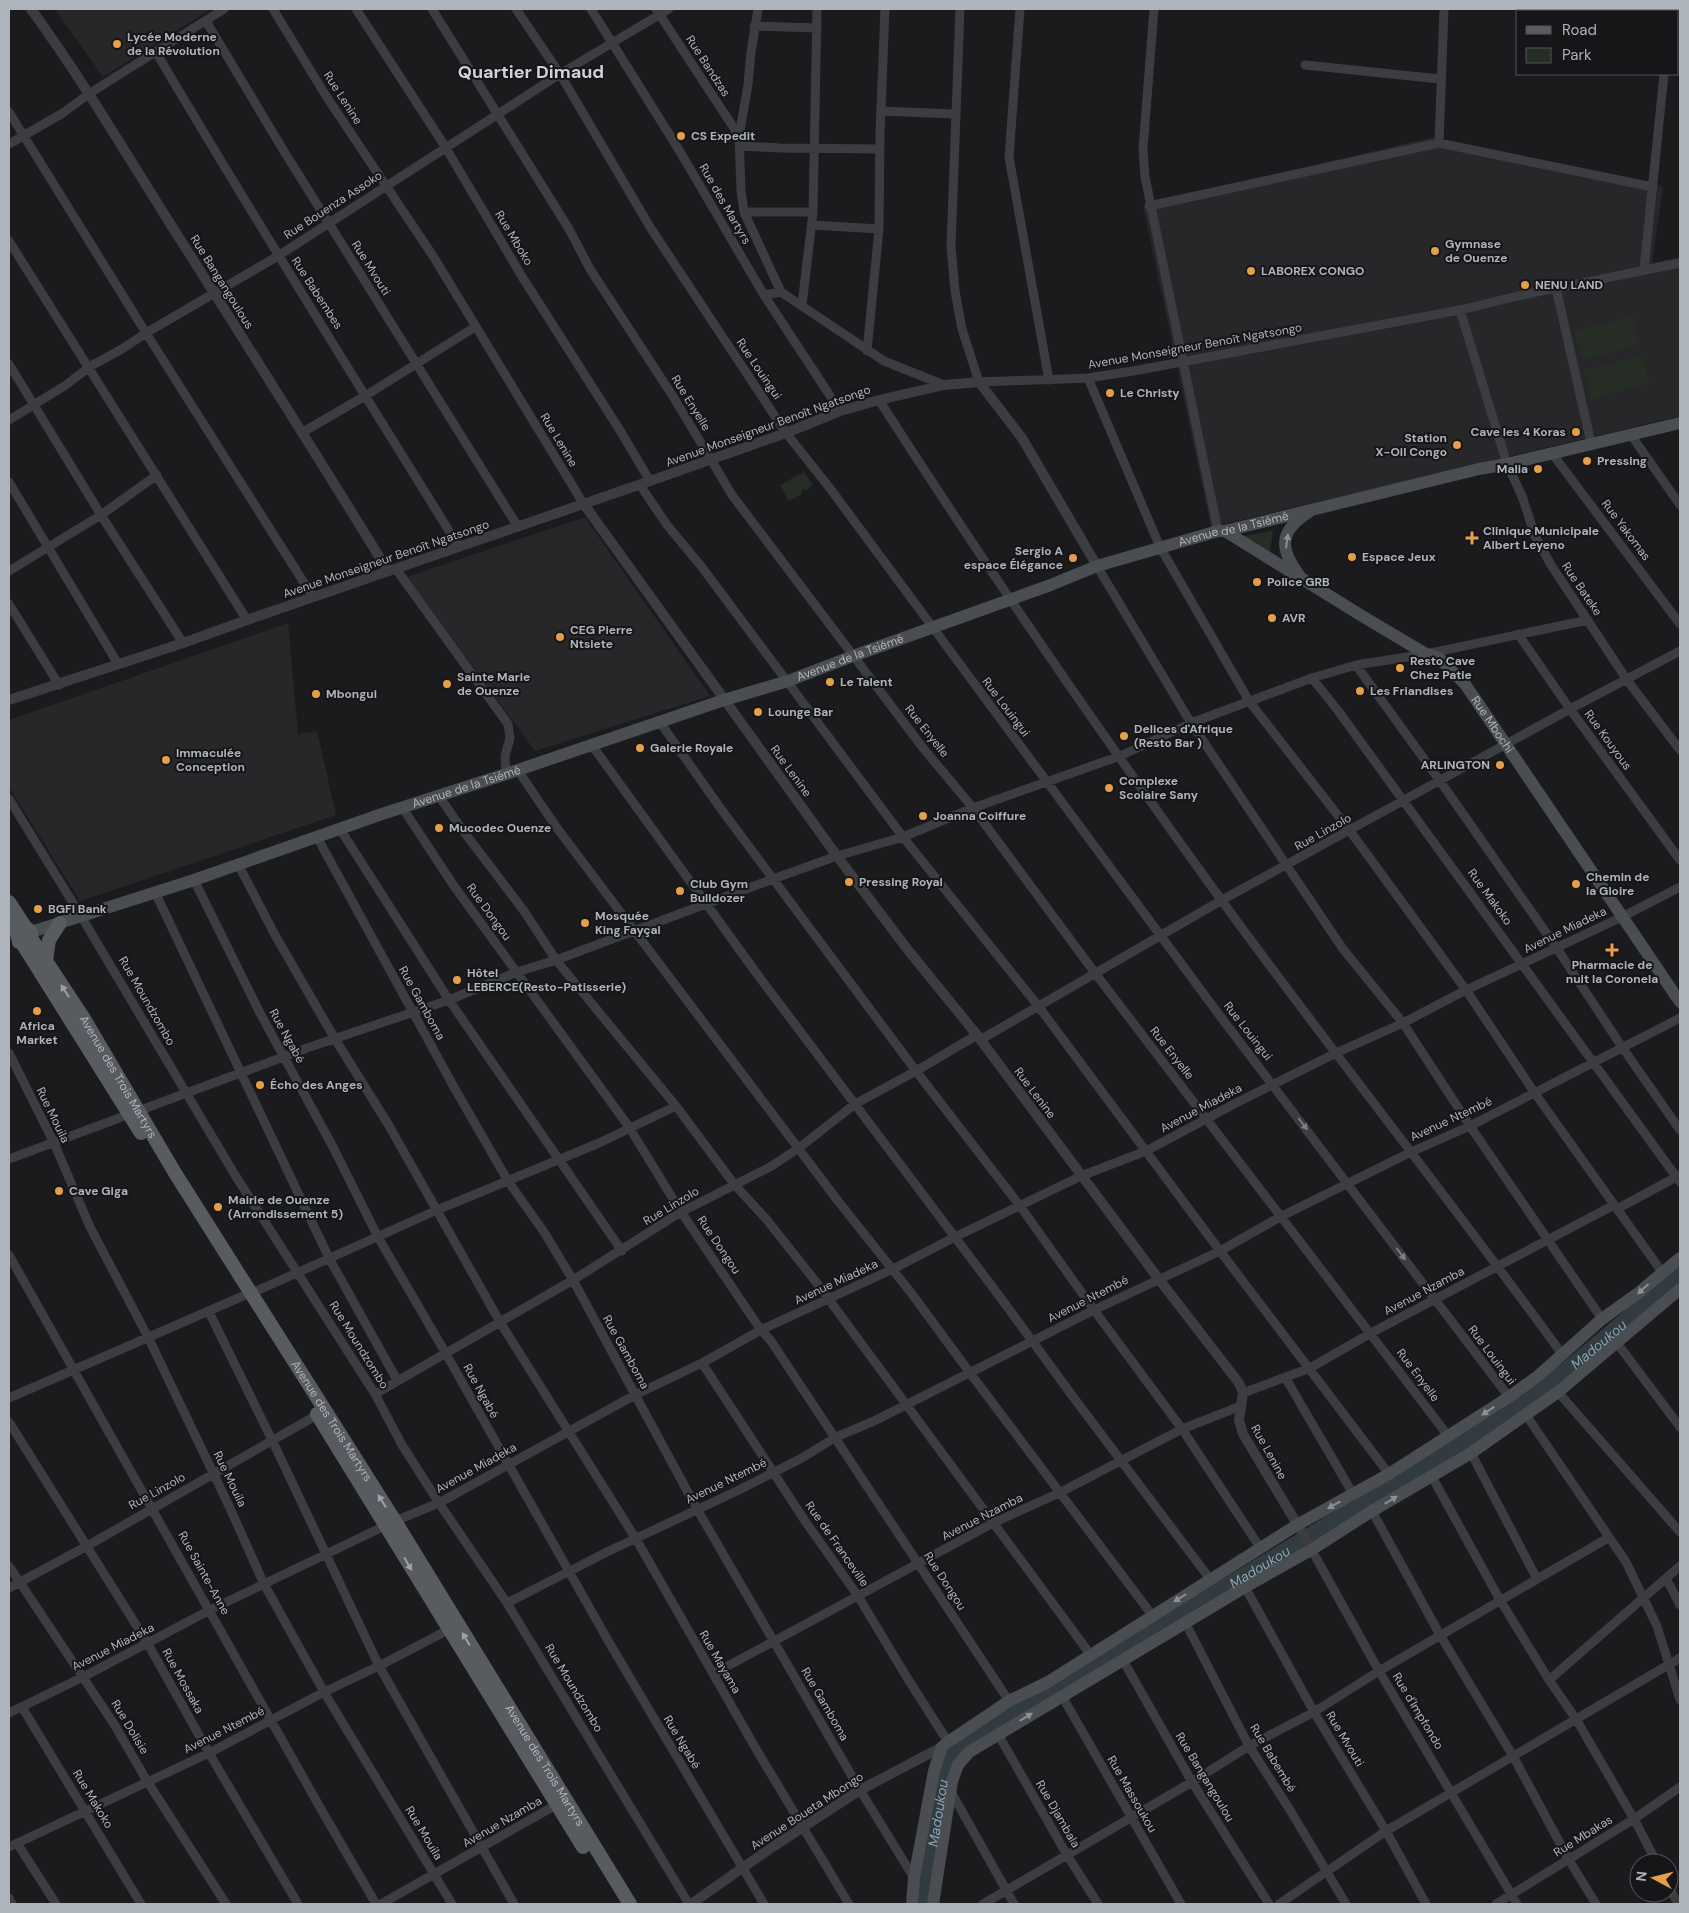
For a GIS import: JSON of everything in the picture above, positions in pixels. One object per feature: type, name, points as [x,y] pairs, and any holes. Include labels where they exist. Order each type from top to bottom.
[{"type":"main road","name":"Avenue de la Tsiémé","points":[[22,936],[194,880],[402,807],[512,772],[659,721],[788,682],[1097,566],[1160,547],[1314,508],[1680,423]]},
{"type":"main road","points":[[1304,581],[1286,556],[1286,539],[1294,523],[1314,508]]},
{"type":"main road","name":"Rue Mbochi","points":[[1221,531],[1426,654],[1439,658],[1465,684],[1680,1002]]},
{"type":"main road","name":"Avenue des Trois Martyrs","points":[[9,902],[22,936],[630,1904]]},
{"type":"main road","name":"Avenue des Trois Martyrs","points":[[9,921],[46,961],[83,1017],[134,1113]]},
{"type":"main road","points":[[46,961],[49,940],[60,923]]},
{"type":"main road","points":[[912,1904],[914,1878],[934,1771],[945,1745],[1009,1701],[1048,1682],[1261,1548],[1389,1474],[1509,1397],[1538,1376],[1602,1319],[1637,1294],[1680,1258]]},
{"type":"main road","points":[[933,1904],[950,1790],[954,1773],[963,1757],[998,1734],[1310,1547],[1471,1453],[1558,1392],[1680,1289]]},
{"type":"main road","name":"Avenue des Trois Martyrs","points":[[247,1295],[317,1415],[390,1524],[448,1630],[619,1904]]},
{"type":"street","name":"Rue Bangangoulous","points":[[31,9],[90,94],[215,294],[392,570]]},
{"type":"street","points":[[9,144],[63,113],[224,9]]},
{"type":"street","name":"Rue Lenine","points":[[273,9],[326,96],[433,256],[583,503],[837,856],[908,950],[979,1038],[1081,1176],[1239,1383],[1243,1393],[1239,1420],[1243,1434],[1298,1527]]},
{"type":"street","name":"Rue Mboko","points":[[356,9],[446,148],[521,275],[650,481]]},
{"type":"street","name":"Rue Enyelle","points":[[432,9],[569,229],[590,269],[732,495],[923,748],[973,808],[1095,973],[1449,1436]]},
{"type":"street","name":"Rue Louingui","points":[[516,9],[560,74],[650,227],[786,432],[829,487],[1161,937],[1509,1397]]},
{"type":"street","name":"Rue des Martyrs","points":[[591,9],[679,150],[764,295],[840,411]]},
{"type":"street","name":"Rue Bouenza Assoko","points":[[9,420],[66,385],[89,367],[278,256],[560,74],[613,44],[658,12],[669,9]]},
{"type":"street","points":[[758,9],[754,26],[740,141],[740,174],[744,212],[781,292],[884,361],[944,385]]},
{"type":"street","points":[[802,305],[813,212],[817,9]]},
{"type":"street","points":[[867,351],[879,229],[885,9]]},
{"type":"street","points":[[960,9],[951,246],[955,291],[962,330],[979,382],[1022,438],[1191,723],[1343,949],[1404,1023],[1470,1126],[1602,1319]]},
{"type":"street","points":[[1020,9],[1008,157],[1049,380]]},
{"type":"street","points":[[1154,9],[1143,149],[1149,206],[1221,531]]},
{"type":"street","points":[[1439,143],[1444,9]]},
{"type":"street","name":"Rue Bandzas","points":[[658,12],[740,141]]},
{"type":"street","name":"Rue Mvouti","points":[[206,21],[328,223],[518,527]]},
{"type":"street","points":[[754,26],[817,28]]},
{"type":"street","name":"Rue Babembes","points":[[156,52],[239,194],[459,547]]},
{"type":"street","points":[[1305,64],[1440,79]]},
{"type":"street","points":[[1644,270],[1664,75]]},
{"type":"street","points":[[881,111],[955,114]]},
{"type":"street","points":[[9,112],[146,333],[313,596]]},
{"type":"street","points":[[740,141],[780,148],[880,149]]},
{"type":"street","points":[[1149,206],[1439,143],[1653,187]]},
{"type":"street","points":[[744,212],[813,212]]},
{"type":"street","points":[[812,225],[879,229]]},
{"type":"street","points":[[9,241],[247,620]]},
{"type":"street","name":"Avenue Monseigneur Benoît Ngatsongo","points":[[9,700],[183,643],[313,596],[640,485],[840,411],[878,400],[944,385],[1088,378],[1184,363],[1460,310],[1680,263]]},
{"type":"street","points":[[1556,288],[1591,443]]},
{"type":"street","points":[[764,295],[781,292]]},
{"type":"street","name":"Rue Bateke","points":[[1460,310],[1507,464],[1522,496],[1535,536],[1551,565],[1627,680],[1680,750]]},
{"type":"street","points":[[303,432],[365,396],[416,362],[475,327]]},
{"type":"street","points":[[9,364],[101,515],[183,643]]},
{"type":"street","points":[[1088,378],[1160,547],[1249,701],[1350,831],[1466,990],[1534,1092],[1662,1272]]},
{"type":"street","points":[[878,400],[1010,600],[1222,900],[1498,1266],[1562,1354]]},
{"type":"street","points":[[1630,434],[1680,504]]},
{"type":"street","name":"Rue Yakomas","points":[[1551,452],[1680,624]]},
{"type":"street","points":[[9,571],[101,515],[157,475]]},
{"type":"street","points":[[9,482],[118,664]]},
{"type":"street","points":[[640,485],[668,525],[701,566],[903,837],[1039,1007],[1389,1474]]},
{"type":"street","points":[[392,570],[508,724],[510,738],[504,756],[512,772],[557,828],[838,1201],[893,1270],[1152,1615]]},
{"type":"street","points":[[9,604],[58,685]]},
{"type":"street","points":[[9,1159],[285,1057],[448,1000],[517,972],[556,960],[706,903],[837,856],[903,837],[973,808],[1120,756],[1191,723],[1312,678],[1356,665],[1426,654],[1588,620]]},
{"type":"street","name":"Rue Kouyous","points":[[1518,634],[1680,860]]},
{"type":"street","name":"Rue Linzolo","points":[[374,1394],[622,1251],[681,1212],[770,1167],[799,1148],[855,1104],[1039,1007],[1222,900],[1570,709],[1680,651]]},
{"type":"street","points":[[1356,665],[1556,947],[1680,1130]]},
{"type":"street","name":"Rue Makoko","points":[[1312,678],[1524,964],[1593,1064],[1679,1178]]},
{"type":"street","points":[[659,721],[773,879],[916,1071],[1020,1206],[1182,1430],[1261,1548]]},
{"type":"street","points":[[592,744],[706,903],[1210,1580]]},
{"type":"street","points":[[439,796],[524,911],[556,960],[676,1106],[734,1184],[767,1220],[816,1282],[1090,1654]]},
{"type":"street","name":"Rue Moundzombo","points":[[9,799],[82,916],[236,1176],[374,1394],[402,1445],[438,1503],[507,1603],[690,1904]]},
{"type":"street","name":"Rue Dongou","points":[[402,807],[454,886],[629,1127],[681,1212],[760,1330],[771,1341],[836,1437],[1009,1701]]},
{"type":"street","points":[[340,829],[448,1000],[622,1251]]},
{"type":"street","name":"Rue Gamboma","points":[[317,837],[412,1012],[508,1181],[544,1232],[573,1280],[697,1509],[860,1790],[914,1878]]},
{"type":"street","name":"Rue Mayama","points":[[238,864],[275,935],[335,1039],[388,1124],[500,1322],[636,1539],[713,1674],[849,1904]]},
{"type":"street","name":"Rue Ngabé","points":[[194,880],[260,1013],[285,1057],[378,1237],[445,1352],[568,1572],[764,1904]]},
{"type":"street","name":"Avenue Miadeka","points":[[9,1713],[148,1644],[210,1610],[438,1503],[635,1395],[702,1363],[760,1330],[893,1270],[955,1237],[1081,1176],[1146,1151],[1336,1053],[1404,1023],[1466,990],[1622,917],[1680,887]]},
{"type":"street","points":[[155,892],[329,1258],[397,1380]]},
{"type":"street","name":"Avenue Ntembé","points":[[507,1603],[739,1490],[802,1458],[836,1437],[872,1422],[1158,1278],[1220,1250],[1280,1217],[1412,1152],[1470,1126],[1680,1018]]},
{"type":"street","name":"Rue Mouila","points":[[9,1053],[54,1143],[94,1236],[148,1337],[214,1474],[264,1584],[324,1692],[452,1904]]},
{"type":"street","points":[[9,1398],[209,1312],[437,1210],[600,1143],[629,1127],[652,1119],[676,1106]]},
{"type":"street","name":"Avenue Nzamba","points":[[1243,1393],[1310,1368],[1371,1333],[1547,1240],[1679,1178]]},
{"type":"street","name":"Rue Sainte-Anne","points":[[9,1254],[153,1508],[270,1720],[376,1904]]},
{"type":"street","points":[[209,1312],[272,1440],[378,1666],[514,1904]]},
{"type":"street","points":[[1617,1343],[1680,1427]]},
{"type":"street","name":"Rue de Franceville","points":[[702,1363],[773,1472],[858,1596],[945,1745]]},
{"type":"street","points":[[1285,1377],[1353,1494]]},
{"type":"street","points":[[1558,1392],[1680,1532]]},
{"type":"street","name":"Avenue Nzamba","points":[[713,1674],[993,1523],[1059,1493],[1182,1430],[1241,1406]]},
{"type":"street","name":"Rue Linzolo","points":[[9,1588],[87,1546],[317,1415]]},
{"type":"street","points":[[1526,1415],[1626,1562],[1644,1598],[1670,1664],[1680,1700]]},
{"type":"street","name":"Rue Mossaka","points":[[9,1422],[148,1644],[209,1753],[298,1904]]},
{"type":"street","points":[[1471,1453],[1537,1579]]},
{"type":"street","points":[[1431,1476],[1500,1600],[1548,1680],[1576,1719],[1652,1853]]},
{"type":"street","points":[[1372,1511],[1440,1635],[1513,1756],[1569,1860],[1596,1904]]},
{"type":"street","name":"Rue d'Impfondo","points":[[1298,1527],[1379,1671],[1517,1904]]},
{"type":"street","points":[[983,1904],[1192,1782],[1249,1746],[1314,1712],[1379,1671],[1608,1538]]},
{"type":"street","name":"Rue Dolisie","points":[[9,1566],[114,1724],[147,1781],[226,1904]]},
{"type":"street","points":[[1548,1680],[1680,1566]]},
{"type":"street","points":[[1666,1578],[1680,1605]]},
{"type":"street","name":"Rue Mvouti","points":[[1245,1586],[1314,1712],[1386,1831],[1426,1904]]},
{"type":"street","name":"Rue Babembé","points":[[1185,1622],[1249,1746],[1346,1904]]},
{"type":"street","name":"Avenue Ntembé","points":[[13,1845],[209,1753],[324,1692],[448,1630]]},
{"type":"street","points":[[1279,1904],[1386,1831],[1452,1794],[1680,1658]]},
{"type":"street","name":"Rue Bangangoulou","points":[[1123,1660],[1192,1782],[1269,1904]]},
{"type":"street","name":"Rue Massoukou","points":[[1062,1696],[1181,1904]]},
{"type":"street","name":"Rue Makoko","points":[[22,1707],[141,1904]]},
{"type":"street","name":"Rue Djambala","points":[[998,1734],[1067,1855],[1098,1904]]},
{"type":"street","name":"Avenue Boueta Mbongo","points":[[690,1904],[860,1790],[945,1745]]},
{"type":"street","name":"Rue Mbakas","points":[[1496,1904],[1634,1819],[1680,1787]]},
{"type":"street","points":[[950,1790],[1014,1904]]},
{"type":"street","name":"Avenue Nzamba","points":[[381,1904],[556,1805]]},
{"type":"street","points":[[13,1845],[56,1904]]},
{"type":"street","points":[[9,1898],[12,1904]]},
{"type":"shaded area","name":"Lycée Moderne de la Révolution","points":[[55,9],[211,9],[103,77]]},
{"type":"shaded area","points":[[1433,137],[1663,187],[1652,263],[1680,257],[1680,416],[1211,527],[1143,206]]},
{"type":"shaded area","name":"CEG Pierre Ntsiete","points":[[585,517],[710,696],[535,751],[407,577]]},
{"type":"shaded area","name":"Immaculée Conception","points":[[288,623],[298,734],[317,731],[336,815],[80,901],[9,787],[9,720]]},
{"type":"green space","points":[[1632,317],[1639,345],[1582,360],[1574,331]]},
{"type":"green space","points":[[1642,355],[1649,384],[1592,399],[1584,370]]},
{"type":"green space","points":[[804,472],[813,485],[807,490],[803,489],[802,494],[789,501],[780,485]]},
{"type":"green space","points":[[1273,530],[1270,553],[1241,537]]},
{"type":"waterway","name":"Madoukou","points":[[924,1904],[943,1779],[953,1758],[966,1743],[1058,1690],[1506,1417],[1568,1370],[1680,1276]]},
{"type":"place","name":"Lycée Moderne de la Révolution","points":[[117,44]]},
{"type":"place","name":"CS Expedit","points":[[681,136]]},
{"type":"place","name":"Gymnase de Ouenze","points":[[1435,251]]},
{"type":"place","name":"LABOREX CONGO","points":[[1251,271]]},
{"type":"place","name":"NENU LAND","points":[[1525,285]]},
{"type":"place","name":"Le Christy","points":[[1110,393]]},
{"type":"place","name":"Cave les 4 Koras","points":[[1576,432]]},
{"type":"place","name":"Station X-Oil Congo","points":[[1457,445]]},
{"type":"place","name":"Pressing","points":[[1587,461]]},
{"type":"place","name":"Malia","points":[[1538,469]]},
{"type":"place","name":"Clinique Municipale Albert Leyeno","points":[[1472,538]]},
{"type":"place","name":"Espace Jeux","points":[[1352,557]]},
{"type":"place","name":"Sergio A espace Élégance","points":[[1073,558]]},
{"type":"place","name":"Police GRB","points":[[1257,582]]},
{"type":"place","name":"AVR","points":[[1272,618]]},
{"type":"place","name":"CEG Pierre Ntsiete","points":[[560,637]]},
{"type":"place","name":"Resto Cave Chez Patie","points":[[1400,668]]},
{"type":"place","name":"Le Talent","points":[[830,682]]},
{"type":"place","name":"Sainte Marie de Ouenze","points":[[447,684]]},
{"type":"place","name":"Les Friandises","points":[[1360,691]]},
{"type":"place","name":"Mbongui","points":[[316,694]]},
{"type":"place","name":"Lounge Bar","points":[[758,712]]},
{"type":"place","name":"Delices d'Afrique (Resto Bar )","points":[[1124,736]]},
{"type":"place","name":"Galerie Royale","points":[[640,748]]},
{"type":"place","name":"Immaculée Conception","points":[[166,760]]},
{"type":"place","name":"ARLINGTON","points":[[1500,765]]},
{"type":"place","name":"Complexe Scolaire Sany","points":[[1109,788]]},
{"type":"place","name":"Joanna Coiffure","points":[[923,816]]},
{"type":"place","name":"Mucodec Ouenze","points":[[439,828]]},
{"type":"place","name":"Pressing Royal","points":[[849,882]]},
{"type":"place","name":"Chemin de la Gloire","points":[[1576,884]]},
{"type":"place","name":"Club Gym Bulldozer","points":[[680,891]]},
{"type":"place","name":"BGFI Bank","points":[[38,909]]},
{"type":"place","name":"Mosquée King Fayçal","points":[[585,923]]},
{"type":"place","name":"Pharmacie de nuit la Coronela","points":[[1612,950]]},
{"type":"place","name":"Hôtel LEBERCE(Resto-Patisserie)","points":[[457,980]]},
{"type":"place","name":"Africa Market","points":[[37,1011]]},
{"type":"place","name":"Écho des Anges","points":[[260,1085]]},
{"type":"place","name":"Cave Giga","points":[[59,1191]]},
{"type":"place","name":"Mairie de Ouenze (Arrondissement 5)","points":[[218,1207]]},
{"type":"district","name":"Quartier Dimaud","points":[[531,72]]}]
